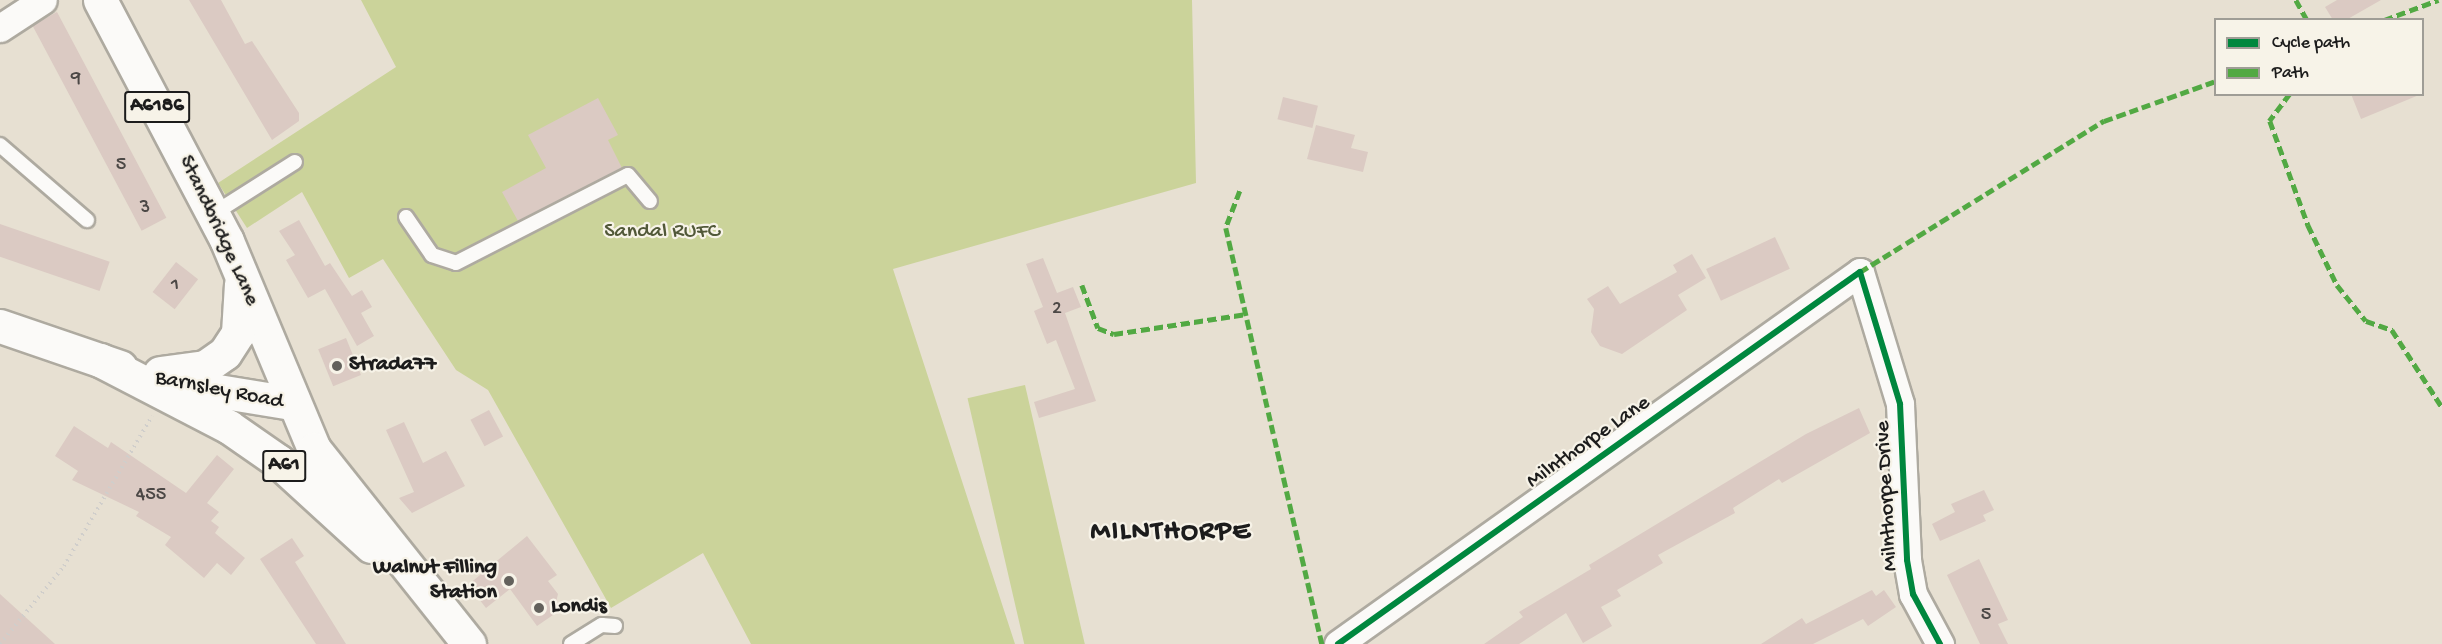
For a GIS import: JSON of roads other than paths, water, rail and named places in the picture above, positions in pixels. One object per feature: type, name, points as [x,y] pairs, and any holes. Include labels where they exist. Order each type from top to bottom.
[{"type":"main road","name":"Standbridge Lane","points":[[100,0],[213,213],[240,272],[291,403]]},
{"type":"main road","name":"A61","points":[[100,360],[172,375],[205,367],[238,333],[240,272]]},
{"type":"main road","name":"Barnsley Road","points":[[0,326],[159,381],[291,403],[333,476],[444,606],[469,644]]},
{"type":"main road","name":"A61","points":[[100,360],[229,427],[278,461],[444,606]]},
{"type":"street","points":[[0,28],[43,0]]},
{"type":"street","name":"Milnthorpe Drive","points":[[1860,272],[1900,404],[1907,560],[1913,594],[1936,642]]},
{"type":"street","name":"Milnthorpe Lane","points":[[1338,644],[1860,272]]},
{"type":"lane","points":[[0,145],[87,220]]},
{"type":"lane","points":[[213,213],[295,162]]},
{"type":"lane","points":[[406,217],[432,255],[456,263],[628,175],[650,201]]},
{"type":"lane","points":[[571,644],[602,625],[615,626]]},
{"type":"place","name":"Strada77","points":[[337,366]]},
{"type":"place","name":"Walnut Filling Station","points":[[509,581]]},
{"type":"place","name":"Londis","points":[[539,608]]},
{"type":"district","name":"MILNTHORPE","points":[[1171,533]]},
{"type":"park label","name":"Sandal RUFC","points":[[662,233]]}]
